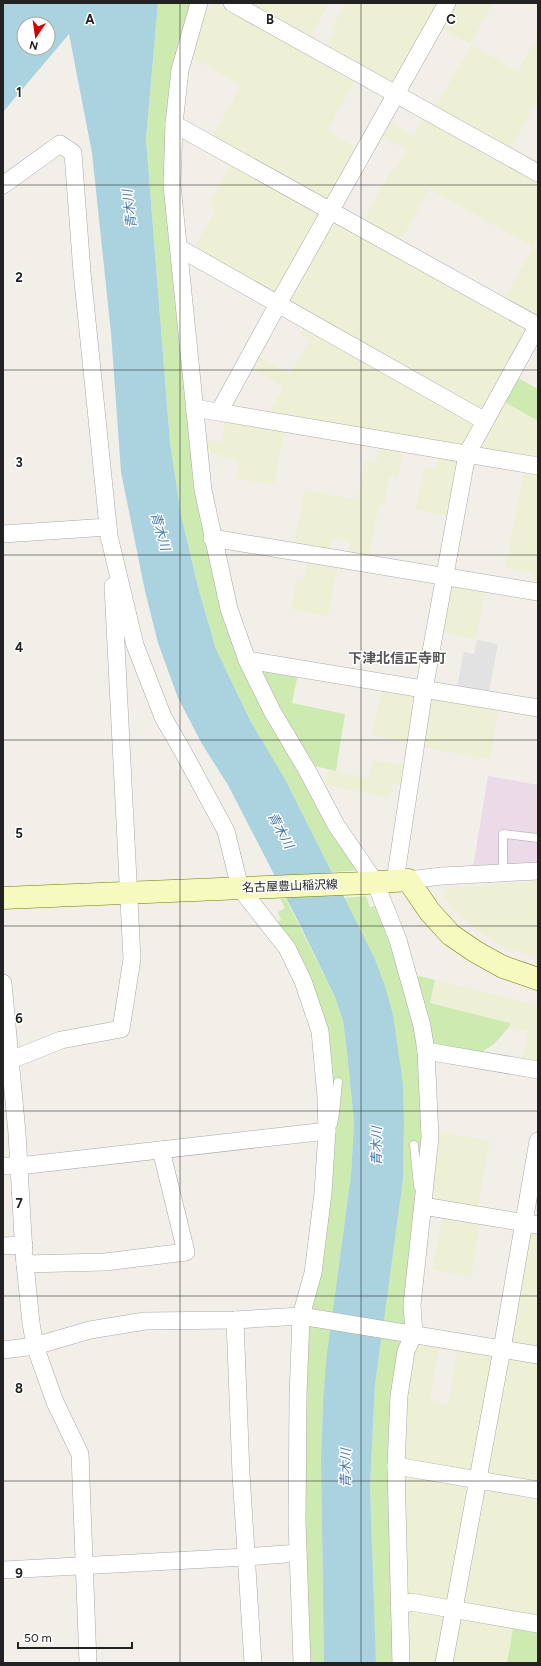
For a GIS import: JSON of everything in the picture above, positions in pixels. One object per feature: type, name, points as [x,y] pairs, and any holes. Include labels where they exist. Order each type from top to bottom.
[{"type":"main road","name":"名古屋豊山稲沢線","points":[[3,898],[386,881]]},
{"type":"main road","points":[[386,881],[430,912],[451,935],[476,952],[503,967],[538,979]]},
{"type":"street","points":[[199,3],[180,70],[174,124],[172,185],[203,490],[212,538],[229,609],[247,660],[272,711],[307,770],[336,825],[386,881]]},
{"type":"street","points":[[232,3],[538,173]]},
{"type":"street","points":[[219,412],[447,3]]},
{"type":"street","points":[[174,124],[538,326],[467,454],[424,690],[386,881],[398,940],[422,1026],[426,1052],[430,1137],[412,1305],[411,1333],[406,1351],[399,1396],[396,1466],[401,1663]]},
{"type":"street","points":[[3,185],[60,144],[73,153],[82,272],[108,528],[135,645],[162,717],[182,750],[226,831],[246,888],[286,948],[303,982],[320,1031],[327,1131],[323,1193],[313,1273],[303,1316],[297,1522],[302,1663]]},
{"type":"street","points":[[178,248],[485,421]]},
{"type":"street","points":[[194,408],[538,466]]},
{"type":"street","points":[[3,534],[108,528]]},
{"type":"street","points":[[212,538],[538,592]]},
{"type":"street","points":[[11,1060],[61,1040],[121,1029],[132,960],[113,585],[118,573]]},
{"type":"street","points":[[247,660],[538,708]]},
{"type":"street","points":[[386,881],[442,876],[538,871]]},
{"type":"street","points":[[3,983],[11,1060],[11,1166],[24,1246],[31,1323],[35,1346],[55,1402],[80,1454],[88,1663]]},
{"type":"street","points":[[426,1052],[538,1070]]},
{"type":"street","points":[[11,1166],[327,1131]]},
{"type":"street","points":[[444,1663],[502,1349],[531,1224],[538,1141]]},
{"type":"street","points":[[25,1264],[105,1262],[186,1252],[161,1150]]},
{"type":"street","points":[[423,1206],[531,1224]]},
{"type":"street","points":[[3,1246],[24,1246]]},
{"type":"street","points":[[3,1350],[35,1346],[90,1330],[145,1321],[235,1320],[303,1316],[538,1355]]},
{"type":"street","points":[[235,1320],[241,1474],[253,1663]]},
{"type":"street","points":[[396,1466],[538,1490]]},
{"type":"street","points":[[3,1570],[246,1558],[298,1552]]},
{"type":"street","points":[[399,1607],[411,1602],[538,1624]]},
{"type":"lane","points":[[503,873],[503,834],[538,838]]},
{"type":"lane","points":[[327,1131],[333,1125],[338,1082]]},
{"type":"lane","points":[[414,1145],[419,1190],[423,1206]]},
{"type":"shaded area","points":[[477,640],[498,644],[488,697],[456,691],[464,652],[474,654]]},
{"type":"shaded area","points":[[488,776],[538,785],[538,865],[473,868]]},
{"type":"green space","points":[[158,3],[192,3],[174,70],[196,484],[242,658],[361,870],[331,872],[285,779],[250,720],[216,649],[199,591],[181,515],[170,443],[146,139]]},
{"type":"green space","points":[[213,3],[222,3],[357,78],[327,130],[359,149],[331,201],[324,203],[211,138],[241,86],[191,57],[206,11]]},
{"type":"green space","points":[[249,3],[329,3],[308,40]]},
{"type":"green space","points":[[346,3],[388,3],[392,5],[393,3],[441,3],[396,84],[390,85],[324,49],[334,32],[331,30]]},
{"type":"green space","points":[[450,3],[493,3],[470,44],[437,26]]},
{"type":"green space","points":[[538,35],[538,99],[509,151],[434,110],[471,45],[518,71]]},
{"type":"green space","points":[[425,116],[538,178],[538,239],[533,247],[429,189],[399,244],[362,223],[392,169],[395,170],[406,150],[378,134],[386,120],[414,135]]},
{"type":"green space","points":[[233,160],[322,209],[275,296],[193,250],[216,209],[208,205]]},
{"type":"green space","points":[[329,219],[529,325],[487,410],[480,411],[287,303]]},
{"type":"green space","points":[[533,247],[538,250],[538,317],[503,301]]},
{"type":"green space","points":[[306,323],[476,418],[466,448],[266,417],[283,387],[249,367],[256,355],[290,374],[310,340],[300,334]]},
{"type":"green space","points":[[515,376],[538,389],[538,421],[501,400]]},
{"type":"green space","points":[[501,400],[538,421],[538,463],[477,453]]},
{"type":"green space","points":[[225,417],[285,427],[274,484],[236,479],[239,460],[222,458],[222,455],[202,452],[200,439],[222,442]]},
{"type":"green space","points":[[380,445],[403,450],[398,478],[390,476],[384,506],[379,505],[368,559],[347,555],[350,541],[332,538],[330,552],[294,545],[305,490],[358,500],[365,461],[376,463]]},
{"type":"green space","points":[[439,454],[456,457],[460,464],[449,516],[415,510],[424,467],[436,470]]},
{"type":"green space","points":[[524,470],[538,472],[538,588],[532,586],[534,573],[505,568]]},
{"type":"green space","points":[[308,557],[338,563],[328,616],[291,609],[296,580],[303,581]]},
{"type":"green space","points":[[447,585],[486,589],[476,639],[438,632]]},
{"type":"green space","points":[[263,667],[298,674],[292,703],[345,714],[336,771],[310,765],[259,674]]},
{"type":"green space","points":[[383,687],[416,693],[411,743],[371,735]]},
{"type":"green space","points":[[433,694],[499,705],[490,759],[419,747],[427,700]]},
{"type":"green space","points":[[373,760],[408,766],[404,785],[393,783],[390,798],[325,785],[328,770],[369,778]]},
{"type":"green space","points":[[538,881],[538,959],[502,946],[482,934],[454,910],[443,897],[446,888]]},
{"type":"green space","points":[[366,896],[370,907],[378,906],[417,1024],[426,1138],[418,1209],[409,1327],[383,1322],[403,1180],[403,1084],[344,898]]},
{"type":"green space","points":[[280,898],[286,899],[335,997],[343,1021],[346,1043],[354,1122],[351,1175],[332,1315],[310,1310],[334,1111],[324,1031],[274,923],[281,920],[278,912],[285,908]]},
{"type":"green space","points":[[420,976],[435,980],[430,1003],[510,1023],[509,1027],[494,1044],[476,1056],[436,1048],[429,1041],[417,978]]},
{"type":"green space","points":[[435,980],[538,1005],[538,1063],[522,1063],[528,1031],[509,1027],[510,1023],[429,1003]]},
{"type":"green space","points":[[434,1131],[490,1141],[477,1211],[434,1204],[429,1197]]},
{"type":"green space","points":[[443,1213],[481,1220],[471,1277],[432,1270]]},
{"type":"green space","points":[[538,1230],[538,1351],[511,1346],[507,1339],[528,1233]]},
{"type":"green space","points":[[307,1322],[331,1326],[323,1401],[321,1461],[324,1663],[308,1663],[304,1482]]},
{"type":"green space","points":[[382,1334],[408,1339],[396,1663],[376,1663],[375,1643],[370,1488],[375,1385]]},
{"type":"green space","points":[[420,1340],[440,1343],[430,1402],[448,1405],[458,1347],[491,1352],[495,1358],[474,1471],[402,1462],[409,1353]]},
{"type":"green space","points":[[510,1355],[538,1360],[538,1486],[485,1472],[503,1360]]},
{"type":"green space","points":[[404,1469],[471,1486],[451,1601],[408,1597],[404,1592]]},
{"type":"green space","points":[[481,1488],[538,1494],[538,1619],[466,1607],[462,1602]]},
{"type":"green space","points":[[410,1606],[448,1617],[439,1663],[406,1663],[404,1612]]},
{"type":"green space","points":[[457,1618],[514,1624],[507,1663],[449,1663]]},
{"type":"green space","points":[[514,1624],[538,1627],[538,1663],[507,1663]]},
{"type":"water","name":"青木川","points":[[3,3],[158,3],[146,139],[170,443],[181,515],[199,591],[216,649],[250,720],[285,779],[374,957],[385,986],[393,1015],[403,1084],[403,1180],[375,1385],[370,1488],[376,1663],[324,1663],[321,1461],[323,1401],[327,1353],[351,1175],[354,1122],[343,1021],[335,997],[300,925],[228,785],[202,744],[178,698],[158,643],[145,591],[121,472],[111,333],[92,153],[69,34],[56,49],[56,16],[16,16],[16,56],[50,56],[3,112]]},
{"type":"district","name":"下津北信正寺町","points":[[397,658]]}]
